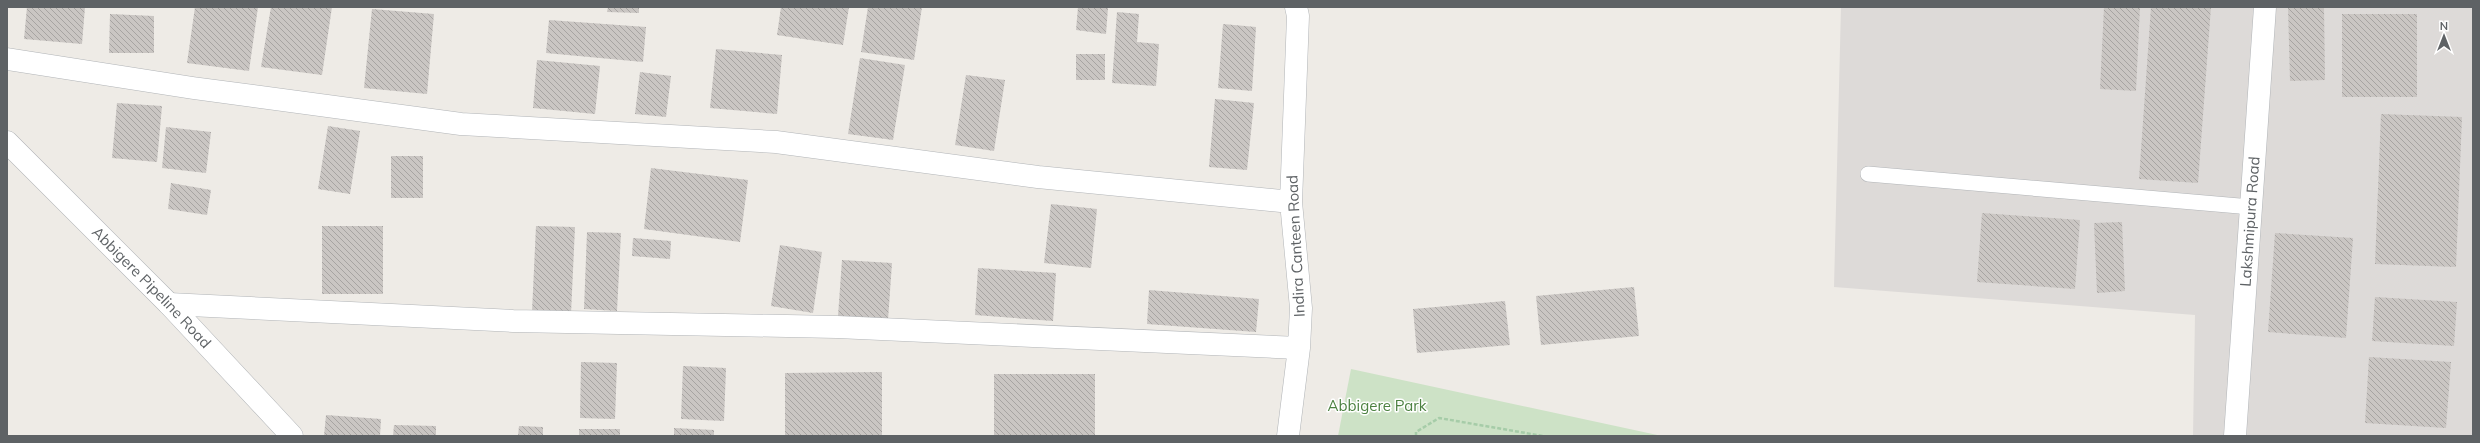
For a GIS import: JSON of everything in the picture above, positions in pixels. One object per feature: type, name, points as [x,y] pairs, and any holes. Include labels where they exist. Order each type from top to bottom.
[{"type":"street","name":"Indira Canteen Road","points":[[1288,436],[1299,348],[1301,308],[1291,202],[1298,16],[1296,7]]},
{"type":"street","name":"Lakshmipura Road","points":[[2235,436],[2266,7]]},
{"type":"street","points":[[7,59],[193,88],[461,124],[776,142],[1038,177],[1291,202]]},
{"type":"street","name":"Abbigere Pipeline Road","points":[[7,142],[170,304],[292,436]]},
{"type":"street","points":[[170,304],[513,321],[837,328],[1299,348]]},
{"type":"lane","points":[[1868,174],[2251,207]]},
{"type":"path","points":[[1416,436],[1416,432],[1439,418],[1543,436]]},
{"type":"shaded area","points":[[1841,7],[2473,7],[2473,436],[2193,436],[2195,315],[1834,287]]},
{"type":"green space","name":"Abbigere Park","points":[[1351,369],[1662,436],[1338,436]]},
{"type":"building","points":[[27,7],[85,7],[82,44],[24,39]]},
{"type":"building","points":[[195,7],[258,7],[249,71],[187,63]]},
{"type":"building","points":[[271,7],[332,7],[322,75],[261,67]]},
{"type":"building","points":[[608,7],[639,7],[639,13],[607,12]]},
{"type":"building","points":[[781,7],[849,7],[843,45],[777,35]]},
{"type":"building","points":[[868,7],[922,7],[914,60],[861,52]]},
{"type":"building","points":[[1078,7],[1108,8],[1106,34],[1076,30]]},
{"type":"building","points":[[2104,7],[2140,7],[2136,91],[2100,89]]},
{"type":"building","points":[[2151,7],[2211,7],[2198,183],[2139,179]]},
{"type":"building","points":[[2288,7],[2324,7],[2325,80],[2290,81]]},
{"type":"building","points":[[372,9],[434,14],[427,94],[364,88]]},
{"type":"building","points":[[1117,12],[1139,14],[1137,42],[1159,44],[1156,86],[1112,83]]},
{"type":"building","points":[[110,14],[154,16],[154,53],[109,53]]},
{"type":"building","points":[[2342,14],[2417,14],[2417,97],[2342,97]]},
{"type":"building","points":[[549,20],[646,27],[643,62],[546,53]]},
{"type":"building","points":[[1223,24],[1256,27],[1252,91],[1218,88]]},
{"type":"building","points":[[716,49],[782,55],[777,114],[710,108]]},
{"type":"building","points":[[1076,54],[1105,54],[1105,80],[1076,80]]},
{"type":"building","points":[[860,58],[905,65],[893,140],[848,134]]},
{"type":"building","points":[[537,60],[600,66],[595,114],[533,108]]},
{"type":"building","points":[[640,72],[671,76],[666,117],[635,114]]},
{"type":"building","points":[[966,75],[1005,80],[994,151],[955,145]]},
{"type":"building","points":[[1215,99],[1254,103],[1247,170],[1209,167]]},
{"type":"building","points":[[117,103],[162,106],[157,162],[112,158]]},
{"type":"building","points":[[2381,114],[2462,117],[2456,267],[2375,264]]},
{"type":"building","points":[[328,126],[360,131],[350,194],[318,189]]},
{"type":"building","points":[[166,127],[211,132],[206,173],[162,168]]},
{"type":"building","points":[[391,156],[423,156],[423,198],[391,198]]},
{"type":"building","points":[[651,168],[748,180],[740,242],[644,229]]},
{"type":"building","points":[[171,183],[211,190],[207,215],[168,209]]},
{"type":"building","points":[[1051,204],[1097,209],[1091,268],[1044,263]]},
{"type":"building","points":[[1982,213],[2080,220],[2075,289],[1977,282]]},
{"type":"building","points":[[2122,222],[2125,291],[2097,293],[2094,223]]},
{"type":"building","points":[[322,226],[383,226],[383,294],[322,294]]},
{"type":"building","points":[[536,226],[575,227],[571,314],[532,312]]},
{"type":"building","points":[[587,232],[621,233],[617,311],[584,309]]},
{"type":"building","points":[[2275,233],[2353,238],[2346,338],[2268,332]]},
{"type":"building","points":[[633,238],[671,241],[670,259],[632,256]]},
{"type":"building","points":[[780,245],[822,252],[813,313],[771,306]]},
{"type":"building","points":[[842,260],[892,263],[888,320],[838,316]]},
{"type":"building","points":[[978,268],[1056,273],[1053,321],[975,315]]},
{"type":"building","points":[[1634,287],[1639,336],[1541,345],[1536,296]]},
{"type":"building","points":[[1149,290],[1259,299],[1256,332],[1147,324]]},
{"type":"building","points":[[2375,297],[2457,302],[2454,346],[2372,341]]},
{"type":"building","points":[[1505,301],[1510,345],[1417,353],[1413,309]]},
{"type":"building","points":[[2369,357],[2451,362],[2446,428],[2365,423]]},
{"type":"building","points":[[581,362],[617,363],[615,419],[580,418]]},
{"type":"building","points":[[683,366],[726,368],[724,421],[681,419]]},
{"type":"building","points":[[882,372],[882,436],[785,436],[785,373]]},
{"type":"building","points":[[994,374],[1095,374],[1095,436],[994,436]]},
{"type":"building","points":[[326,415],[381,419],[380,436],[324,436]]},
{"type":"building","points":[[394,425],[436,426],[436,436],[393,436]]},
{"type":"building","points":[[519,426],[543,427],[543,436],[518,436]]},
{"type":"building","points":[[674,428],[714,430],[714,436],[674,436]]},
{"type":"building","points":[[579,429],[620,429],[620,436],[579,436]]}]
